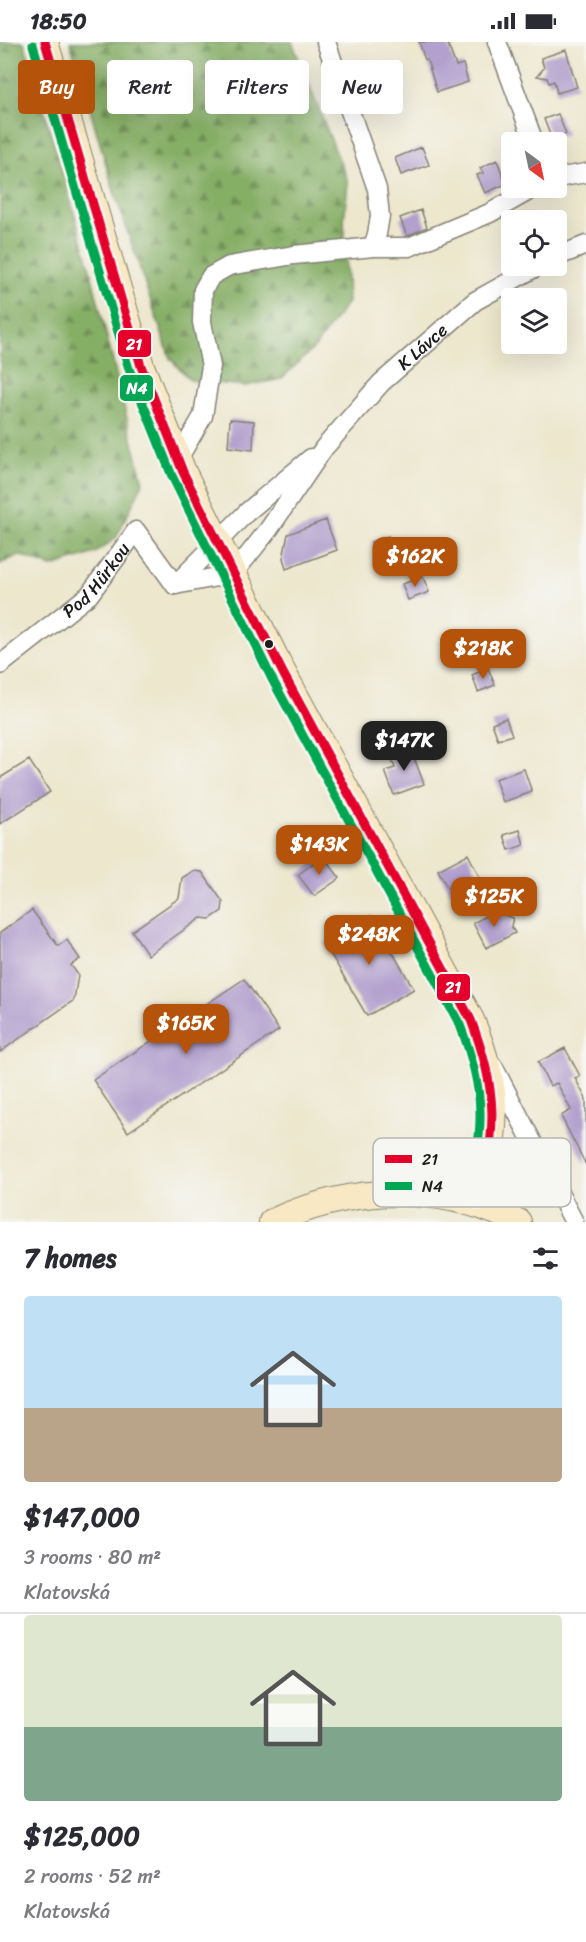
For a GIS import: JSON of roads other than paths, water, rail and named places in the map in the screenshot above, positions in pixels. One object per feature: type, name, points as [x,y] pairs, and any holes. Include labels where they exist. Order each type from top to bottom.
[{"type":"main road","points":[[45,42],[141,366],[177,459],[289,683],[471,1020],[482,1045],[491,1078],[495,1105],[493,1138]]},
{"type":"main road","points":[[272,1222],[338,1199],[373,1194]]},
{"type":"main road","points":[[486,1207],[518,1222]]},
{"type":"street","points":[[326,42],[377,189],[380,216],[373,247]]},
{"type":"street","points":[[497,42],[530,132]]},
{"type":"street","points":[[567,176],[586,173]]},
{"type":"street","points":[[177,459],[203,416],[211,366],[202,322],[203,290],[211,276],[229,266],[294,255],[373,247],[409,247],[490,213],[516,198]]},
{"type":"street","points":[[567,253],[586,245]]},
{"type":"street","name":"K Lávce","points":[[233,574],[269,529],[324,448],[381,383],[475,301],[520,276]]},
{"type":"street","name":"K Lávce","points":[[218,543],[246,513],[324,448]]},
{"type":"street","name":"Pod Hůrkou","points":[[0,665],[89,595],[136,531],[175,585]]},
{"type":"street","points":[[175,585],[218,543]]},
{"type":"street","points":[[175,585],[233,574]]},
{"type":"street","points":[[482,1045],[530,1138]]},
{"type":"street","points":[[566,1207],[574,1222]]}]
